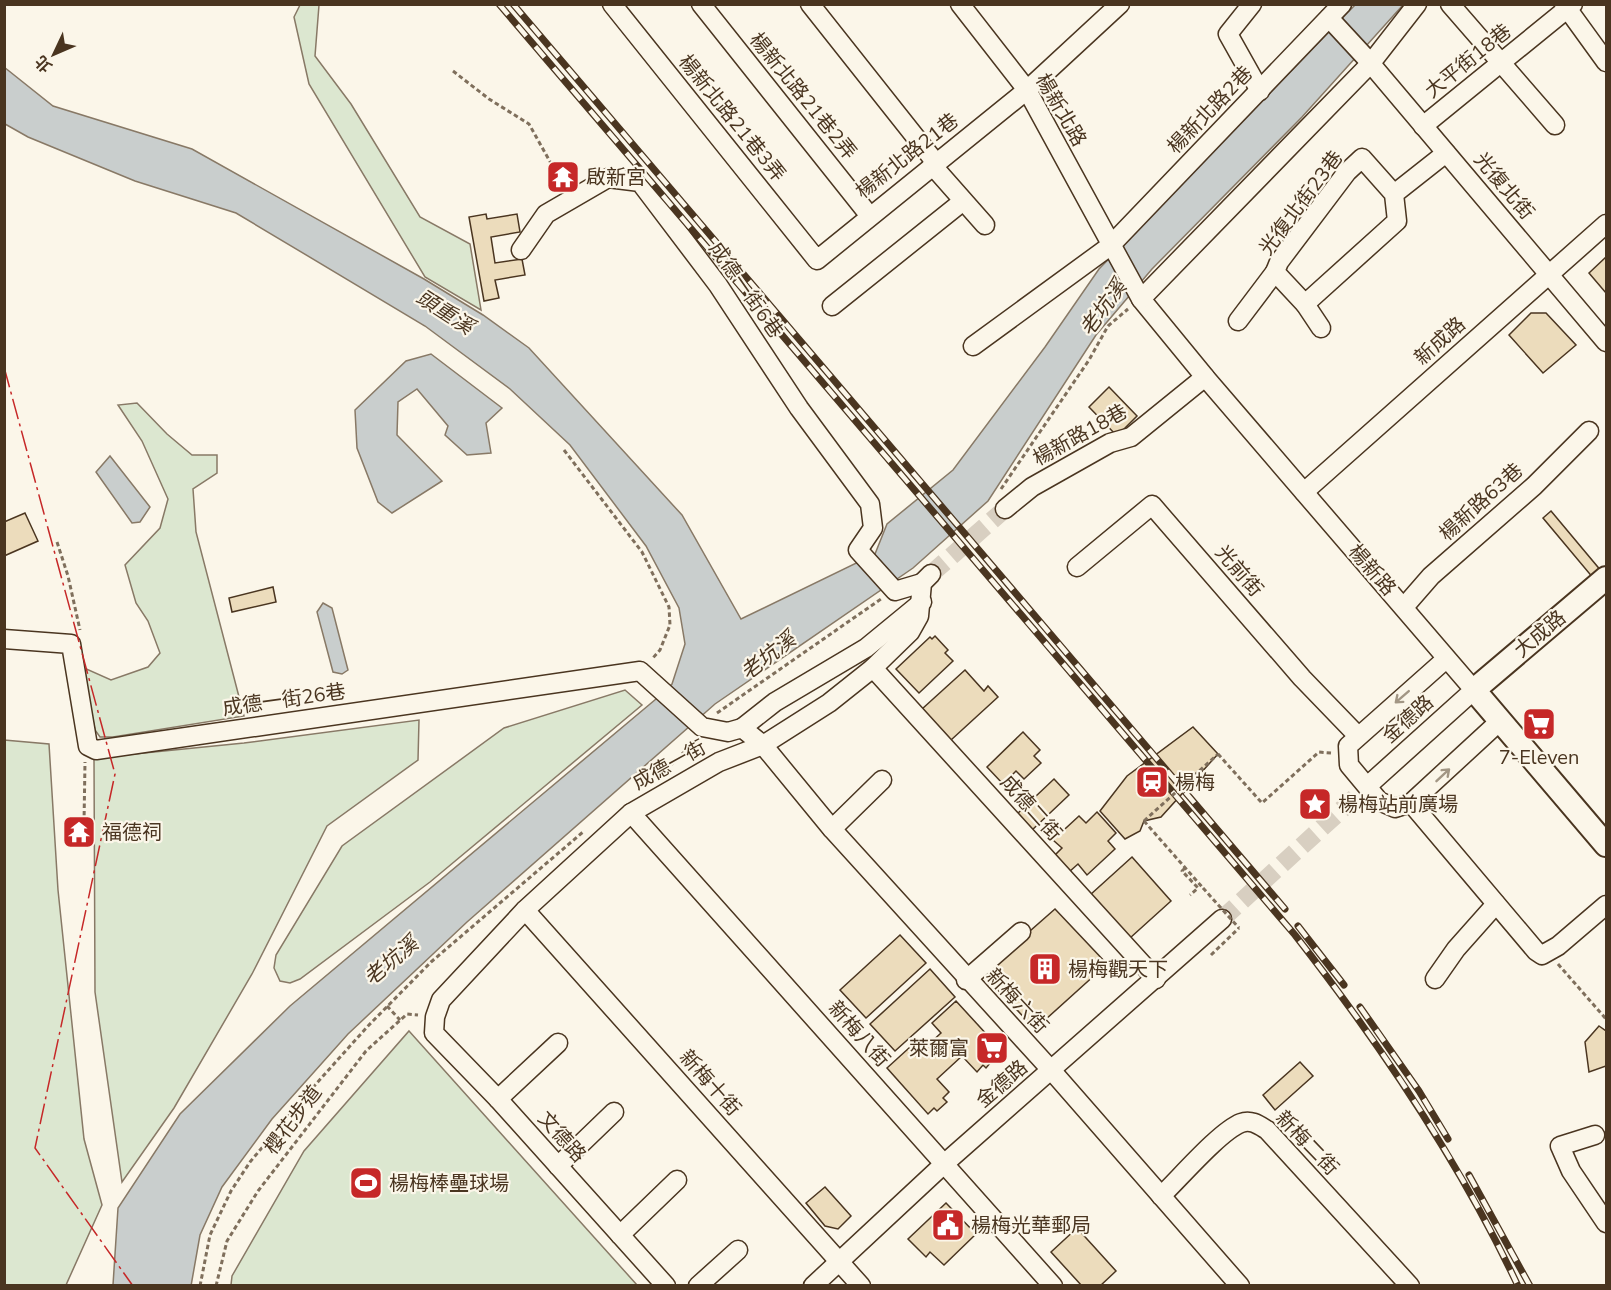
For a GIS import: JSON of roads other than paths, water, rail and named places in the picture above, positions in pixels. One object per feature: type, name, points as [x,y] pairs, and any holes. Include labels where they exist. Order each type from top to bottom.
[{"type":"main road","name":"大成路","points":[[1474,690],[1606,578]]},
{"type":"main road","name":"楊新路","points":[[1474,690],[1606,845]]},
{"type":"street","name":"楊新北路21巷3弄","points":[[612,4],[817,260]]},
{"type":"street","name":"楊新北路21巷2弄","points":[[701,4],[869,215]]},
{"type":"street","points":[[810,4],[962,202],[984,225]]},
{"type":"street","name":"楊新北路","points":[[960,4],[1026,90],[1139,296]]},
{"type":"street","name":"楊新北路21巷","points":[[817,260],[869,215],[1026,90],[1120,4]]},
{"type":"street","points":[[1252,4],[1228,34],[1260,91]]},
{"type":"street","points":[[1139,296],[1369,61],[1417,4]]},
{"type":"street","points":[[1450,4],[1555,125]]},
{"type":"street","name":"大平街18巷","points":[[1424,126],[1568,6],[1606,63]]},
{"type":"street","name":"楊新北路2巷","points":[[972,346],[1110,246],[1336,16]]},
{"type":"street","name":"光復北街","points":[[1336,16],[1369,61],[1606,342]]},
{"type":"street","points":[[1305,304],[1396,221],[1394,194],[1446,153]]},
{"type":"street","name":"光復北街23巷","points":[[1322,328],[1305,304],[1275,272],[1279,262],[1347,172],[1362,158],[1394,194]]},
{"type":"street","name":"成德一街6巷","points":[[521,250],[546,214],[608,178],[640,182],[718,285],[799,408],[870,504],[873,528],[858,550],[895,591],[927,578]]},
{"type":"street","points":[[832,306],[962,202]]},
{"type":"street","name":"新成路","points":[[1304,492],[1606,224]]},
{"type":"street","points":[[1238,321],[1275,272]]},
{"type":"street","name":"楊新路","points":[[1139,296],[1205,378],[1474,690]]},
{"type":"street","name":"楊新路18巷","points":[[1000,503],[1110,443],[1131,437],[1205,378]]},
{"type":"street","name":"楊新路63巷","points":[[1404,607],[1431,576],[1534,486],[1588,431]]},
{"type":"street","name":"光前街","points":[[1077,567],[1152,505],[1302,678],[1358,736]]},
{"type":"street","name":"成德一街","points":[[435,1017],[441,1000],[525,910],[631,813],[719,762],[763,745],[829,702],[873,668],[910,632],[919,616],[927,578]]},
{"type":"street","points":[[763,745],[742,728],[775,702],[866,648],[922,602]]},
{"type":"street","name":"成德一街26巷","points":[[4,639],[71,644],[88,746],[96,750],[646,677],[702,727],[728,732],[742,728]]},
{"type":"street","points":[[1446,659],[1348,746],[1349,765],[1379,801],[1395,808],[1411,803],[1500,721]]},
{"type":"street","name":"成德二街","points":[[873,668],[1156,979]]},
{"type":"street","name":"金德路","points":[[1373,781],[1474,690]]},
{"type":"street","name":"新梅六街","points":[[763,745],[832,829],[966,980],[1052,1071],[1239,1286]]},
{"type":"street","points":[[832,829],[882,780]]},
{"type":"street","points":[[1411,803],[1536,951],[1542,955],[1549,953],[1606,905]]},
{"type":"street","name":"新梅八街","points":[[631,813],[1050,1284]]},
{"type":"street","points":[[1435,979],[1456,949],[1496,904]]},
{"type":"street","name":"新梅十街","points":[[525,910],[861,1286]]},
{"type":"street","name":"金德路","points":[[813,1286],[944,1164],[1222,919]]},
{"type":"street","points":[[966,980],[1021,932]]},
{"type":"street","name":"文德路","points":[[435,1017],[434,1033],[498,1099],[666,1286]]},
{"type":"street","points":[[498,1099],[558,1042]]},
{"type":"street","points":[[558,1166],[614,1112]]},
{"type":"street","name":"新梅二街","points":[[1161,1197],[1227,1132],[1242,1122],[1254,1122],[1267,1130],[1410,1286]]},
{"type":"street","points":[[1594,1135],[1560,1146],[1571,1172],[1606,1223]]},
{"type":"street","points":[[620,1235],[677,1180]]},
{"type":"street","points":[[698,1286],[738,1250]]},
{"type":"water","points":[[1355,5],[1403,5],[1302,117],[1152,269],[1096,335],[988,501],[913,568],[715,704],[467,922],[348,1034],[272,1119],[222,1187],[200,1235],[191,1286],[113,1285],[118,1208],[180,1114],[290,1006],[656,699],[672,684],[685,644],[679,608],[646,546],[570,445],[510,389],[425,326],[236,213],[135,181],[28,137],[5,124],[4,67],[53,106],[192,149],[424,279],[483,315],[529,348],[682,515],[741,619],[875,554],[887,524],[953,470],[1045,347],[1099,269]]},
{"type":"water","points":[[431,354],[502,408],[486,423],[491,453],[467,455],[445,435],[448,426],[417,389],[398,402],[397,435],[442,481],[392,513],[378,502],[357,448],[355,410],[406,361]]},
{"type":"water","points":[[110,456],[150,507],[140,522],[132,523],[96,472]]},
{"type":"water","points":[[323,603],[332,608],[348,670],[342,674],[333,672],[317,612]]},
{"type":"tunnel","points":[[931,574],[1005,509]]},
{"type":"tunnel","points":[[1222,919],[1373,781]]},
{"type":"railway","points":[[499,4],[1295,935],[1357,1018],[1444,1148],[1495,1239],[1518,1286]]},
{"type":"railway","points":[[513,4],[1285,909]]},
{"type":"railway","points":[[1298,926],[1344,985]]},
{"type":"railway","points":[[1360,1007],[1419,1091],[1448,1139]]},
{"type":"railway","points":[[1469,1175],[1530,1286]]},
{"type":"place","name":"啟新宮","points":[[563,177]]},
{"type":"place","name":"7-Eleven","points":[[1539,724]]},
{"type":"place","name":"楊梅","points":[[1152,782]]},
{"type":"place","name":"楊梅站前廣場","points":[[1315,804]]},
{"type":"place","name":"福德祠","points":[[79,832]]},
{"type":"place","name":"楊梅觀天下","points":[[1045,969]]},
{"type":"place","name":"萊爾富","points":[[992,1048]]},
{"type":"place","name":"楊梅棒壘球場","points":[[366,1183]]},
{"type":"place","name":"楊梅光華郵局","points":[[948,1225]]},
{"type":"water label","name":"老坑溪","points":[[1103,308]]},
{"type":"water label","name":"頭重溪","points":[[445,312]]},
{"type":"water label","name":"老坑溪","points":[[768,656]]},
{"type":"water label","name":"老坑溪","points":[[391,961]]}]
